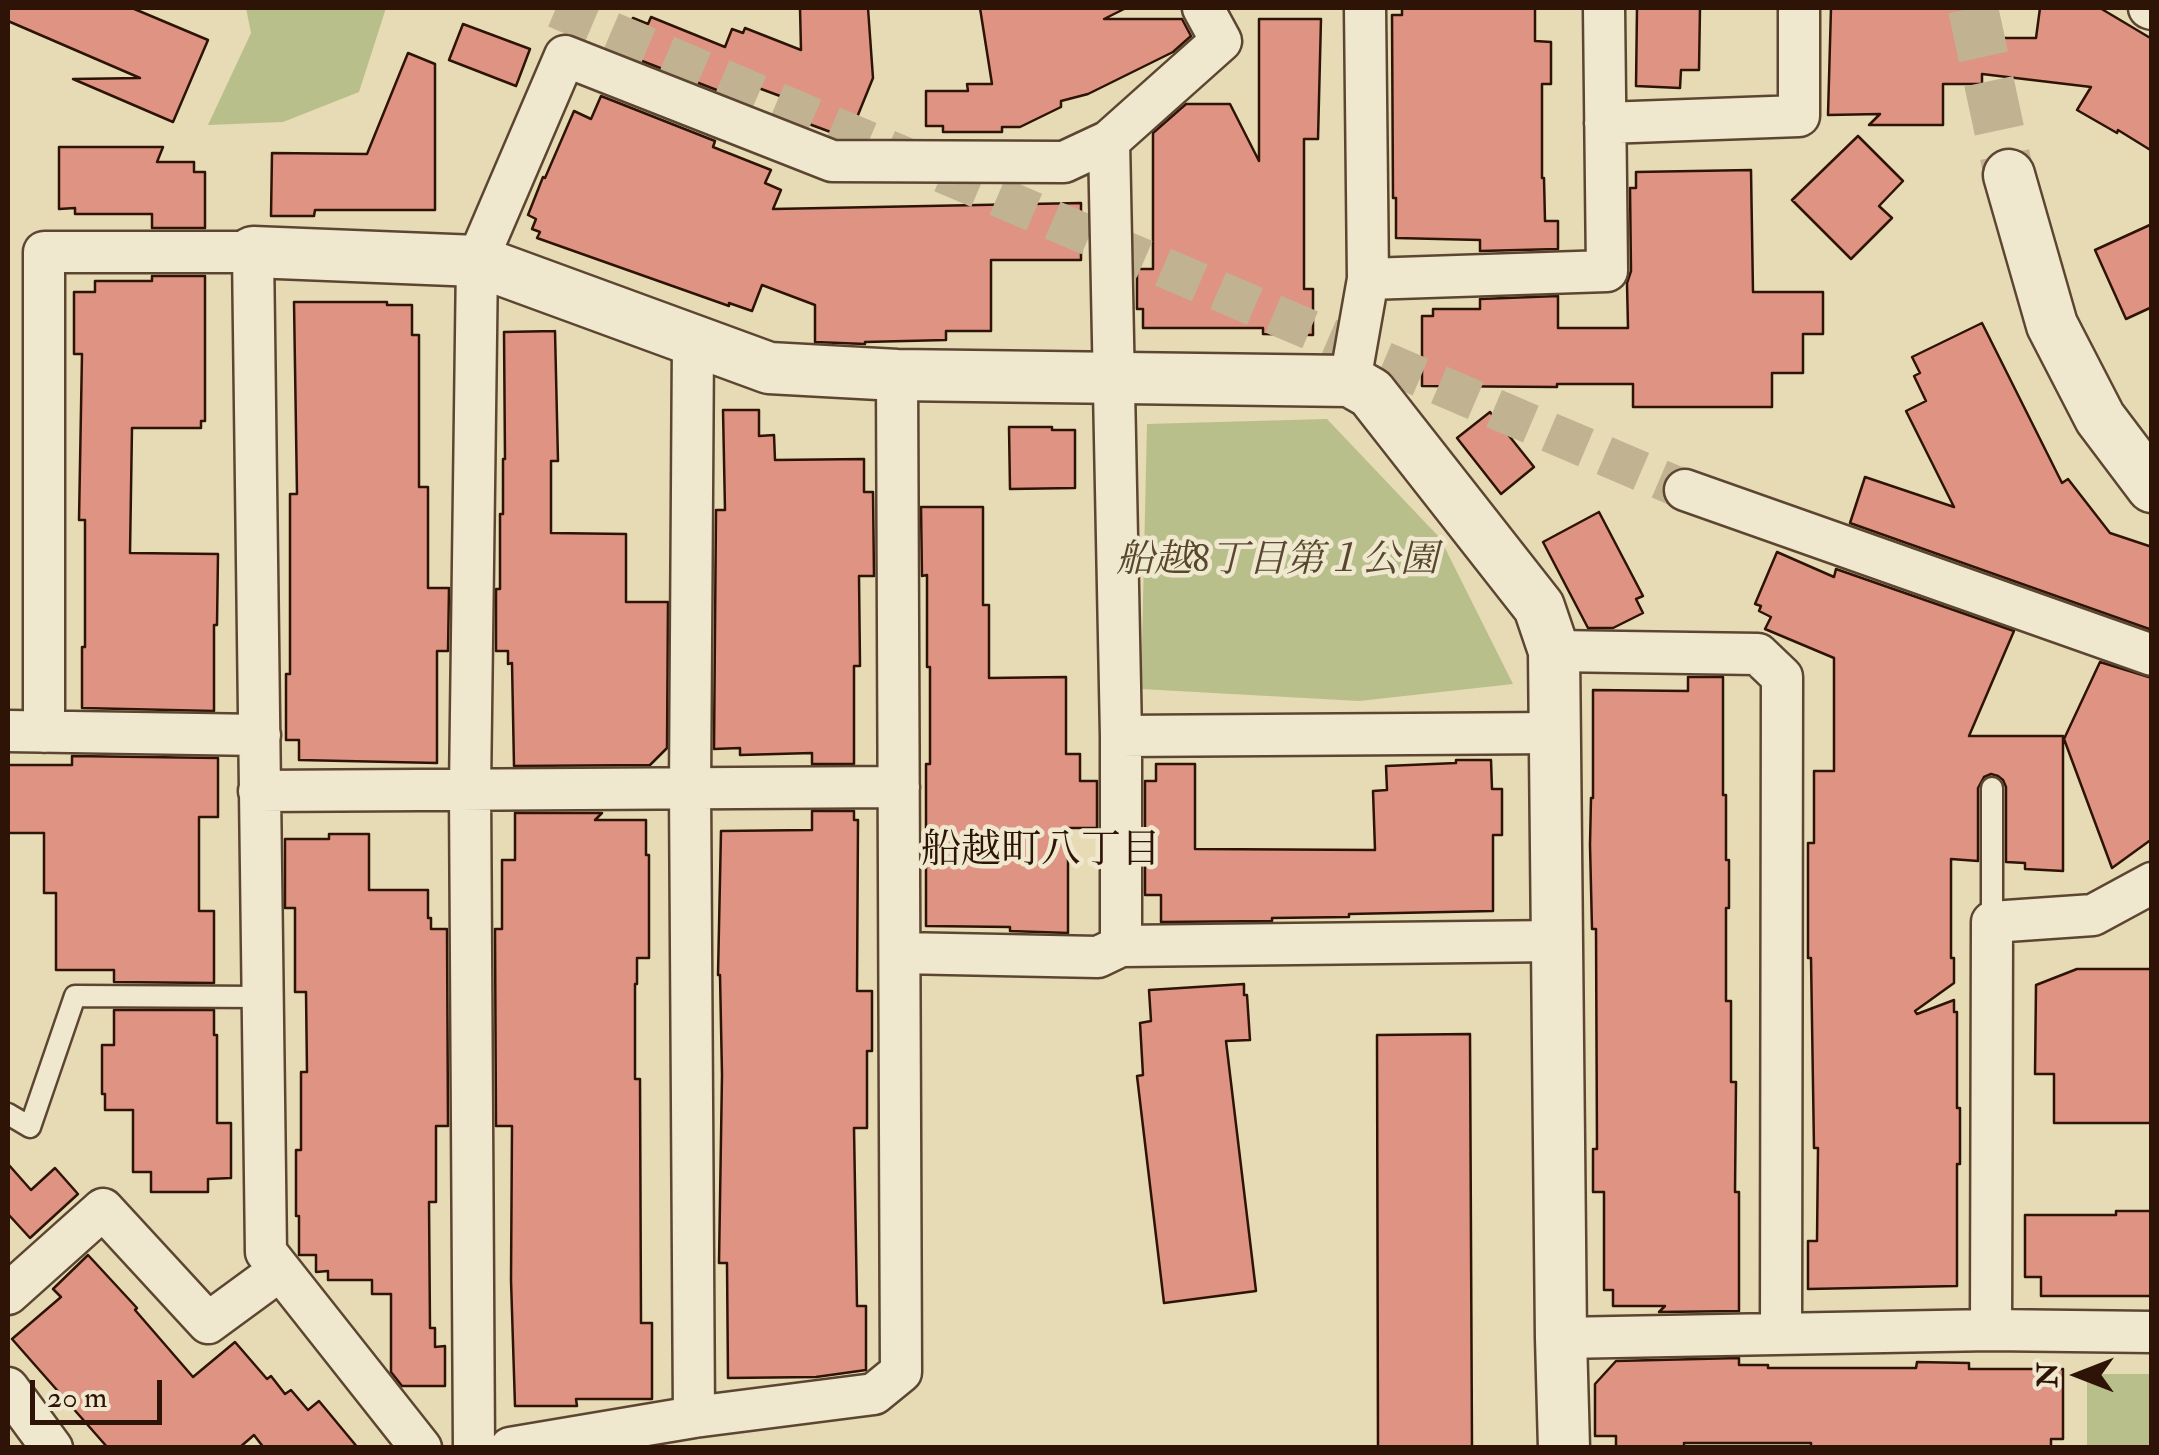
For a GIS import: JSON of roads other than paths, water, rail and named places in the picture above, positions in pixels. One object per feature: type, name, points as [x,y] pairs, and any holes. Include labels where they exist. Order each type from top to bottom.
[{"type":"street","points":[[474,1448],[470,789],[476,261],[565,56],[832,160],[1064,162],[1109,141],[1222,41],[1203,8]]},
{"type":"street","points":[[1350,381],[1368,279],[1365,8]]},
{"type":"street","points":[[1368,279],[1607,271],[1604,8]]},
{"type":"street","points":[[1605,123],[1799,116],[1799,8]]},
{"type":"street","points":[[1109,141],[1120,946]]},
{"type":"street","points":[[2009,175],[2052,325],[2100,418],[2152,487]]},
{"type":"street","points":[[260,735],[26,732],[25,408],[44,252],[253,252],[476,261],[769,368],[897,375],[1350,381],[1371,393],[1539,607],[1554,652],[1564,1448]]},
{"type":"street","points":[[253,252],[266,1252],[421,1448]]},
{"type":"street","points":[[693,342],[690,788],[694,1417]]},
{"type":"street","points":[[510,1448],[694,1417],[874,1394],[901,1372],[897,375]]},
{"type":"street","points":[[1685,490],[2152,655]]},
{"type":"street","points":[[1554,652],[1758,654],[1782,677],[1781,1334]]},
{"type":"street","points":[[1120,736],[1555,734]]},
{"type":"street","points":[[260,790],[899,787]]},
{"type":"street","points":[[1991,1330],[1992,922],[2093,915],[2152,883]]},
{"type":"street","points":[[900,953],[1098,957],[1120,946],[1557,941]]},
{"type":"street","points":[[8,1294],[103,1208],[208,1323],[279,1270]]},
{"type":"street","points":[[1561,1338],[1991,1330],[2152,1332]]},
{"type":"street","points":[[8,1388],[52,1448]]},
{"type":"lane","points":[[1992,788],[1992,922]]},
{"type":"lane","points":[[8,1114],[30,1126],[75,996],[262,997]]},
{"type":"tunnel","points":[[556,8],[1685,490]]},
{"type":"tunnel","points":[[1973,8],[2009,175]]},
{"type":"district","name":"船越町八丁目","points":[[1041,853]]},
{"type":"park label","name":"船越8丁目第１公園","points":[[1277,563]]}]
